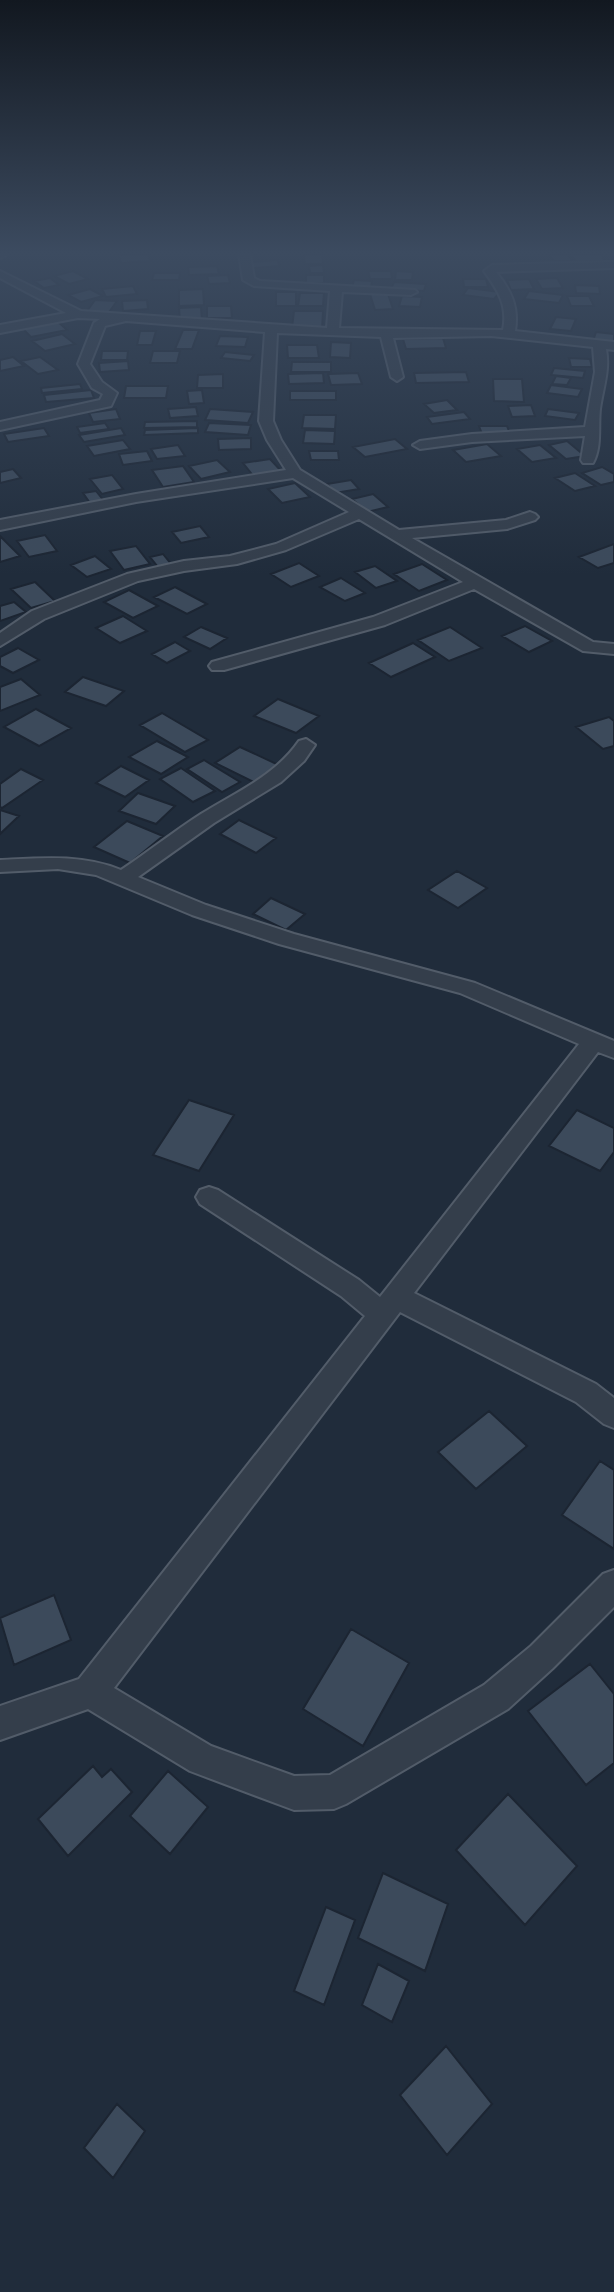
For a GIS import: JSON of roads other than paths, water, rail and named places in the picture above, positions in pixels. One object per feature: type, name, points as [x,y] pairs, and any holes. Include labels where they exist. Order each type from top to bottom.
[{"type":"street","points":[[0,426],[106,403],[110,393],[97,386],[84,364],[85,361]]},
{"type":"street","points":[[269,361],[265,421],[296,473],[475,583],[589,646],[614,649]]},
{"type":"street","points":[[393,361],[397,377]]},
{"type":"street","points":[[588,460],[592,447],[593,407],[601,382],[600,361]]},
{"type":"street","points":[[420,445],[484,437],[592,431]]},
{"type":"street","points":[[0,525],[136,498],[296,473]]},
{"type":"street","points":[[0,641],[38,615],[133,577],[184,566],[231,561],[281,547],[361,512]]},
{"type":"street","points":[[397,535],[508,524],[530,517]]},
{"type":"street","points":[[218,666],[379,621],[475,583]]},
{"type":"street","points":[[123,878],[209,818],[255,791],[300,756],[306,745]]},
{"type":"street","points":[[0,866],[58,863],[100,869],[199,910],[287,939],[467,988],[604,1045],[389,1306],[90,1692],[0,1723]]},
{"type":"street","points":[[209,1197],[351,1288],[586,1393],[614,1415]]},
{"type":"street","points":[[90,1692],[201,1759],[294,1793],[334,1792],[496,1697],[542,1657],[614,1585]]}]
